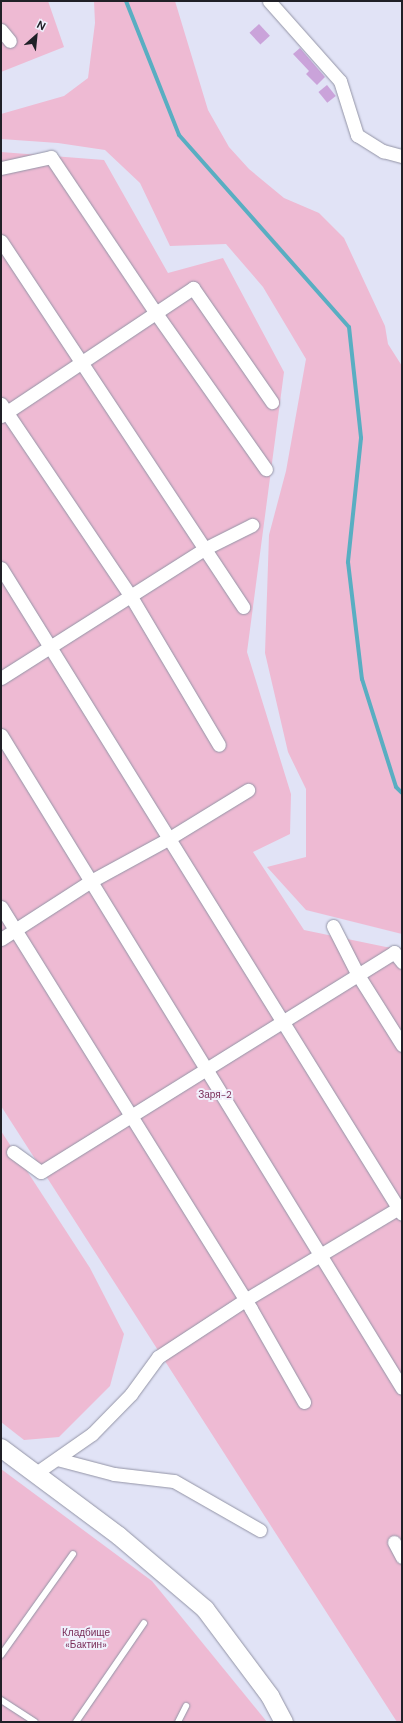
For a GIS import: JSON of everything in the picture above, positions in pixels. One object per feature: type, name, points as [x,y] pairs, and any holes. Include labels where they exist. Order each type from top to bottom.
[{"type":"street","points":[[269,1],[340,81],[357,135],[383,151],[402,156]]},
{"type":"street","points":[[1,30],[10,41]]},
{"type":"street","points":[[1,168],[51,157],[156,313],[266,469]]},
{"type":"street","points":[[1,241],[80,364],[243,607]]},
{"type":"street","points":[[219,745],[130,595],[3,411],[80,364],[193,288],[272,402]]},
{"type":"street","points":[[1,678],[50,645],[204,549],[252,525]]},
{"type":"street","points":[[1,568],[282,1021],[401,1209],[319,1255],[245,1300],[158,1357],[130,1394],[92,1434],[36,1473]]},
{"type":"street","points":[[1,735],[207,1068],[319,1255],[402,1388]]},
{"type":"street","points":[[1,939],[91,881],[168,838],[248,790]]},
{"type":"street","points":[[1,907],[129,1116],[245,1300],[304,1402]]},
{"type":"street","points":[[333,926],[358,975],[402,1045]]},
{"type":"street","points":[[13,1152],[41,1172],[394,952],[402,962]]},
{"type":"street","points":[[1,1448],[119,1536],[205,1609],[270,1696],[284,1722]]},
{"type":"street","points":[[57,1459],[114,1474],[174,1481],[260,1530]]},
{"type":"street","points":[[394,1542],[402,1557]]},
{"type":"lane","points":[[1,1655],[73,1554]]},
{"type":"lane","points":[[76,1722],[144,1623]]},
{"type":"lane","points":[[1,1700],[35,1722]]},
{"type":"lane","points":[[178,1722],[186,1706]]},
{"type":"green space","points":[[1,1],[48,1],[64,47],[1,72]]},
{"type":"green space","points":[[94,1],[175,1],[208,110],[229,147],[249,169],[284,198],[319,213],[344,238],[385,326],[388,344],[402,366],[402,934],[306,910],[267,867],[306,857],[306,789],[288,752],[265,653],[269,535],[286,471],[306,359],[263,287],[226,244],[170,246],[140,183],[105,150],[58,143],[1,139],[1,114],[64,96],[88,78],[95,23]]},
{"type":"green space","name":"Заря-2","points":[[1,152],[104,160],[168,273],[223,258],[284,372],[247,652],[291,794],[290,834],[253,852],[304,930],[386,947],[402,948],[402,1722],[397,1722],[1,1106]]},
{"type":"green space","points":[[1,1131],[90,1268],[124,1334],[110,1386],[59,1437],[24,1440],[1,1422]]},
{"type":"green space","name":"Кладбище «Бактин»","points":[[1,1469],[152,1581],[267,1722],[1,1722]]},
{"type":"building","points":[[259,24],[270,36],[260,45],[249,33]]},
{"type":"building","points":[[300,48],[325,77],[317,85],[306,74],[309,71],[293,54]]},
{"type":"building","points":[[327,85],[336,96],[327,103],[318,92]]},
{"type":"waterway","points":[[126,1],[179,135],[349,327],[361,438],[348,562],[362,679],[396,787],[402,793]]}]
